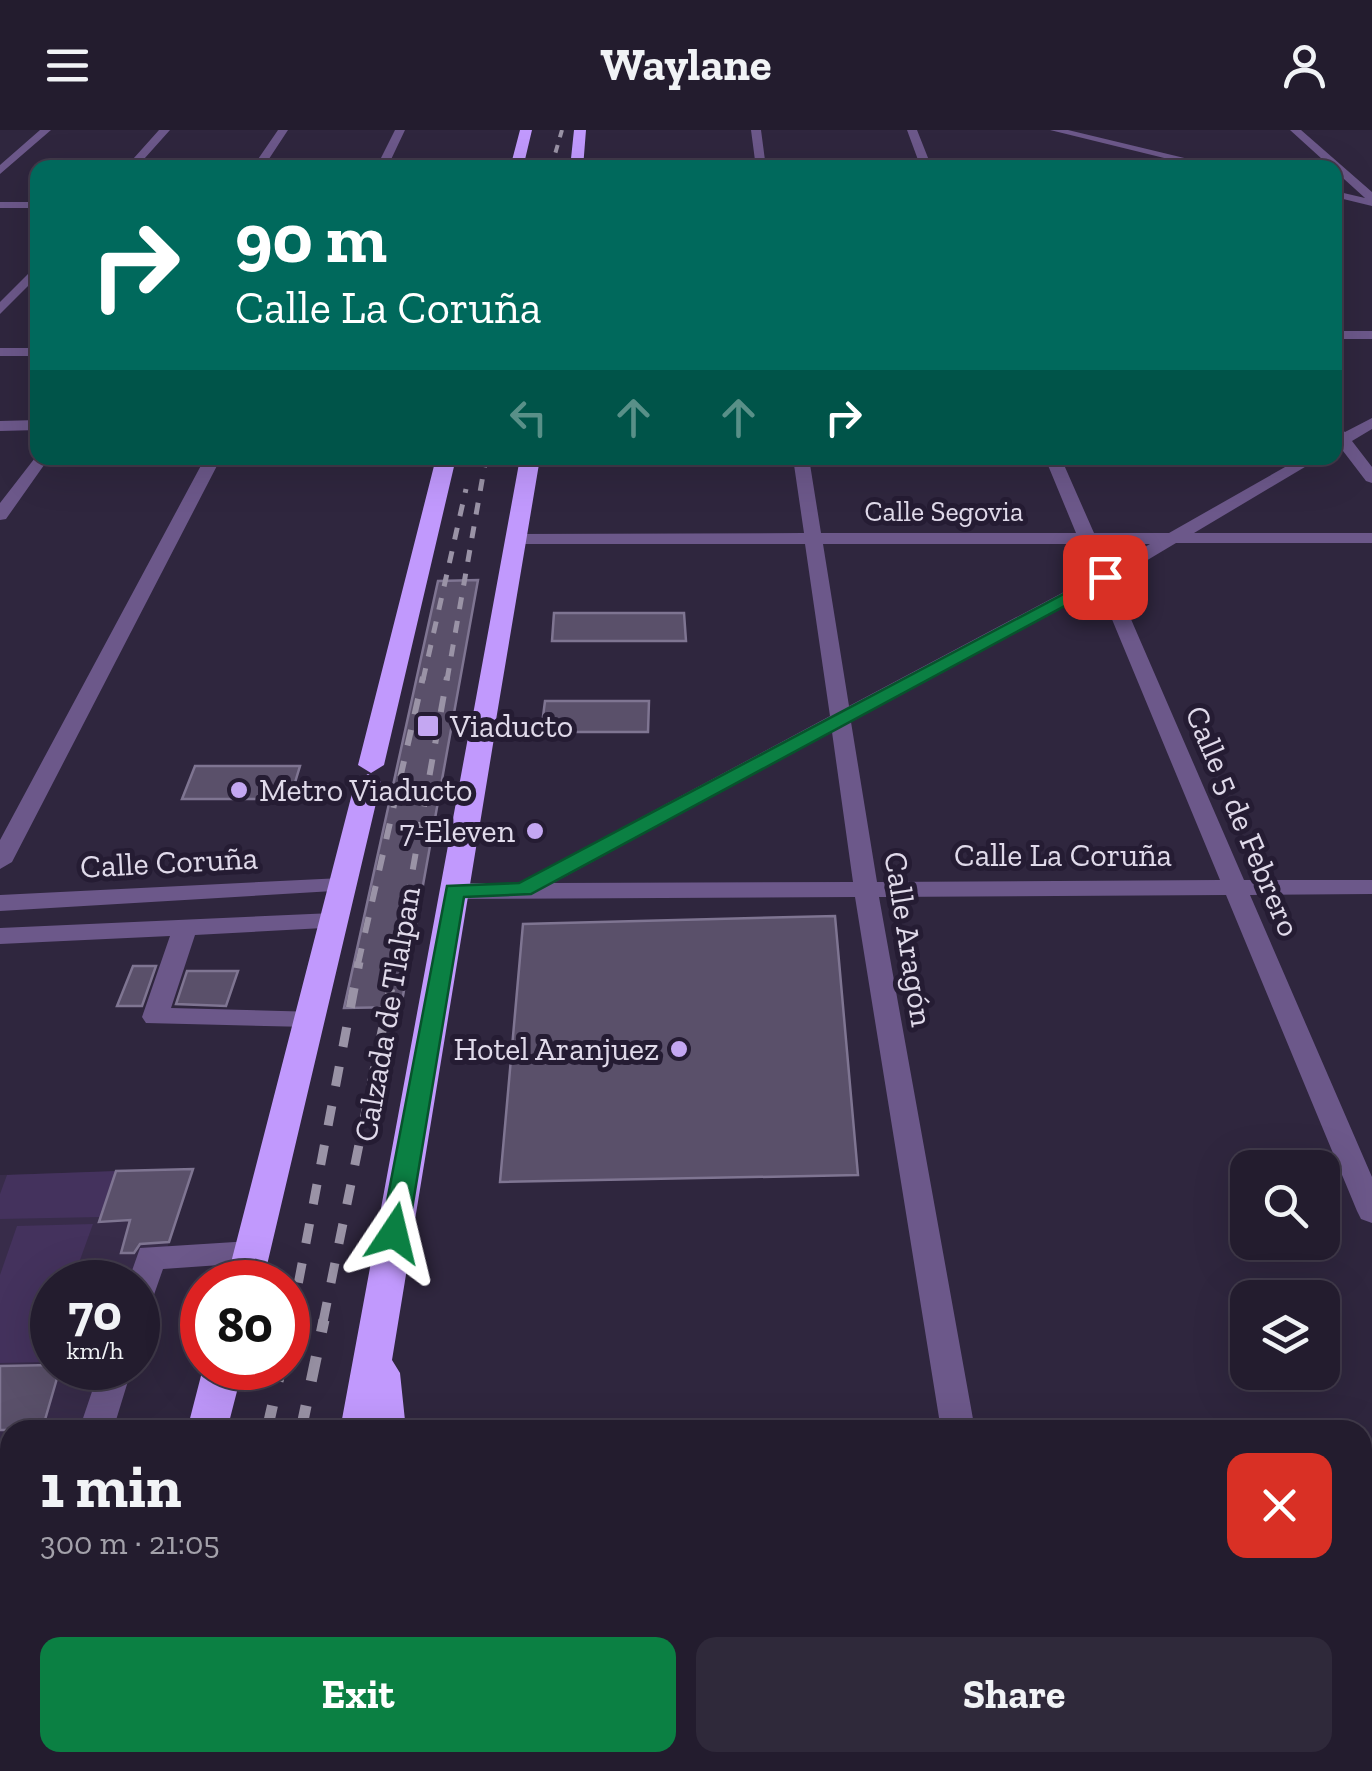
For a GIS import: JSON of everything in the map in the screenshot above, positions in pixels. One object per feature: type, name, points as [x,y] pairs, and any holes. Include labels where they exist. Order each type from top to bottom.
[{"type":"highway","points":[[518,160],[526,130]]},
{"type":"highway","points":[[577,160],[580,130]]},
{"type":"highway","name":"Calzada de Tlalpan","points":[[249,1260],[444,465]]},
{"type":"highway","name":"Calzada de Tlalpan","points":[[362,1420],[529,465]]},
{"type":"highway","points":[[376,1340],[385,1420]]},
{"type":"highway","points":[[210,1420],[217,1390]]},
{"type":"street","points":[[0,172],[46,130]]},
{"type":"street","points":[[137,160],[165,130]]},
{"type":"street","points":[[262,160],[283,130]]},
{"type":"street","points":[[385,160],[400,130]]},
{"type":"street","points":[[756,130],[760,160]]},
{"type":"street","points":[[912,130],[924,160]]},
{"type":"street","points":[[1055,130],[1189,160]]},
{"type":"street","points":[[1104,130],[1124,155]]},
{"type":"street","points":[[1296,130],[1328,160]]},
{"type":"street","points":[[1342,174],[1372,202]]},
{"type":"street","points":[[1342,196],[1372,202]]},
{"type":"street","points":[[1342,204],[1372,202]]},
{"type":"street","points":[[0,206],[30,206]]},
{"type":"street","points":[[0,310],[30,277]]},
{"type":"street","points":[[1342,335],[1372,335]]},
{"type":"street","points":[[0,352],[30,352]]},
{"type":"street","points":[[1342,436],[1372,423]]},
{"type":"street","points":[[0,426],[30,425]]},
{"type":"street","points":[[1342,444],[1372,478]]},
{"type":"street","points":[[0,515],[35,465]]},
{"type":"street","points":[[0,862],[209,465]]},
{"type":"street","name":"Calle Aragón","points":[[802,465],[866,888],[956,1420]]},
{"type":"street","name":"Calle 5 de Febrero","points":[[1056,465],[1372,1211]]},
{"type":"street","points":[[523,889],[1105,577],[1300,465]]},
{"type":"street","name":"Calle Segovia","points":[[516,539],[1372,538]]},
{"type":"street","name":"Calle Coruña","points":[[0,903],[342,886]]},
{"type":"street","name":"Calle La Coruña","points":[[454,891],[1372,887]]},
{"type":"street","name":"Calle Coruña","points":[[0,936],[333,921]]},
{"type":"street","points":[[185,928],[155,1017],[309,1018]]},
{"type":"street","points":[[150,1260],[180,1261]]},
{"type":"street","points":[[99,1420],[109,1390]]},
{"type":"shaded area","points":[[193,1169],[160,1270],[160,1260],[30,1260],[30,1390],[121,1390],[110,1420],[0,1420],[0,1175]]},
{"type":"shaded area","points":[[116,1171],[101,1217],[0,1219],[0,1194],[7,1175]]},
{"type":"shaded area","points":[[93,1224],[80,1260],[30,1260],[30,1362],[0,1363],[0,1275],[17,1226]]},
{"type":"building","name":"Metro Viaducto","points":[[478,580],[401,1007],[344,1008],[438,581]]},
{"type":"building","points":[[554,613],[684,613],[686,641],[552,641]]},
{"type":"building","points":[[545,701],[649,701],[648,732],[541,732]]},
{"type":"building","points":[[195,766],[300,766],[290,799],[182,799]]},
{"type":"building","name":"Hotel Aranjuez","points":[[835,916],[858,1175],[500,1182],[523,924]]},
{"type":"building","points":[[133,966],[156,966],[142,1006],[117,1006]]},
{"type":"building","points":[[187,971],[238,971],[226,1006],[176,1004]]},
{"type":"building","points":[[193,1169],[169,1242],[140,1244],[134,1253],[121,1253],[130,1220],[99,1222],[116,1171]]},
{"type":"building","points":[[30,1365],[30,1390],[54,1390],[45,1420],[0,1420],[0,1366]]},
{"type":"railway","points":[[553,160],[562,130]]},
{"type":"railway","points":[[447,680],[485,465]]},
{"type":"railway","points":[[423,680],[466,489]]},
{"type":"railway","points":[[358,964],[423,677]]},
{"type":"railway","points":[[396,964],[447,677]]},
{"type":"railway","points":[[303,1260],[359,962]]},
{"type":"railway","points":[[323,1322],[396,962]]},
{"type":"railway","points":[[303,1420],[324,1320]]},
{"type":"railway","points":[[269,1420],[276,1390]]},
{"type":"place","name":"Viaducto","points":[[428,726]]},
{"type":"place","name":"Metro Viaducto","points":[[239,790]]},
{"type":"place","name":"7-Eleven","points":[[535,831]]},
{"type":"place","name":"Hotel Aranjuez","points":[[679,1049]]},
{"type":"route","points":[[394,1233],[454,891],[523,889],[1105,577]]}]
